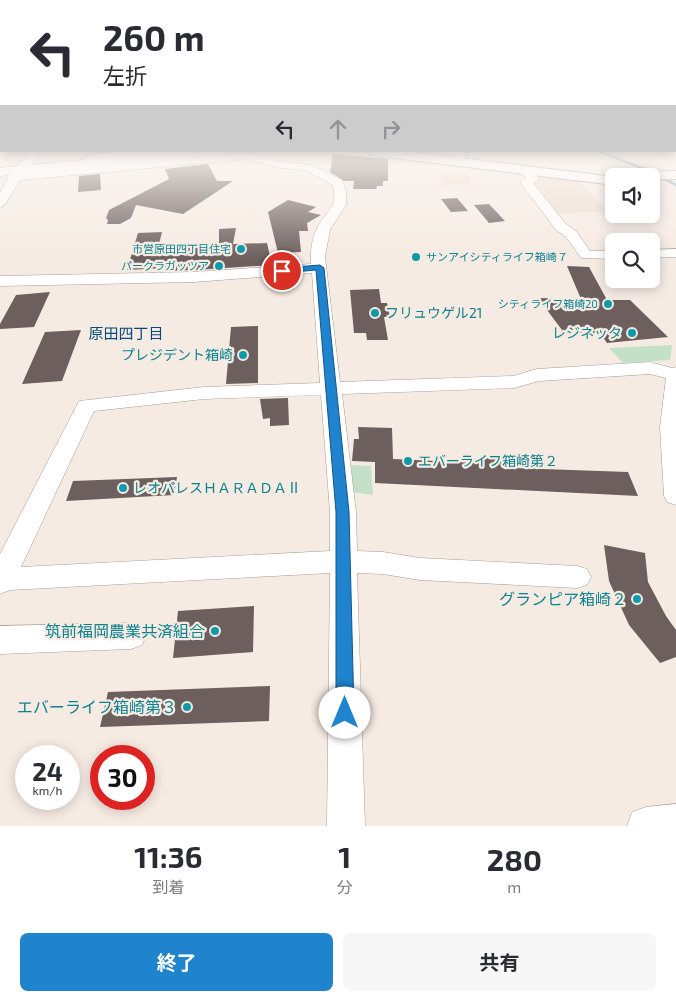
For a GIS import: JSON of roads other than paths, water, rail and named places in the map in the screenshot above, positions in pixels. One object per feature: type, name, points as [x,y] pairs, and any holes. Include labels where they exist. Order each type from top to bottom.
[{"type":"main road","points":[[660,187],[676,190]]},
{"type":"street","points":[[0,203],[12,182]]},
{"type":"street","points":[[335,182],[338,183],[341,195],[339,209],[323,230],[318,257],[343,512],[346,826]]},
{"type":"street","points":[[527,182],[561,227],[571,234],[586,255],[605,255]]},
{"type":"street","points":[[660,254],[676,254]]},
{"type":"street","points":[[0,281],[194,276],[320,268]]},
{"type":"street","points":[[577,577],[420,569],[383,563],[343,561],[1,581],[86,406],[204,393],[514,382],[538,375],[650,368],[676,374],[671,426],[676,496]]},
{"type":"street","points":[[0,640],[130,636]]},
{"type":"street","points":[[646,826],[676,823]]},
{"type":"waterway","points":[[670,182],[676,185]]},
{"type":"place","name":"市営原田四丁目住宅","points":[[241,249]]},
{"type":"place","name":"サンアイシティライフ箱崎７","points":[[416,257]]},
{"type":"place","name":"パークラガッツア","points":[[219,266]]},
{"type":"place","name":"シティライフ箱崎20","points":[[608,304]]},
{"type":"place","name":"フリュウゲル21","points":[[375,313]]},
{"type":"place","name":"レジネッタ","points":[[632,333]]},
{"type":"place","name":"プレジデント箱崎","points":[[243,355]]},
{"type":"place","name":"エバーライフ箱崎第２","points":[[408,461]]},
{"type":"place","name":"レオパレスＨＡＲＡＤＡⅡ","points":[[123,488]]},
{"type":"place","name":"グランピア箱崎２","points":[[637,599]]},
{"type":"place","name":"筑前福岡農業共済組合","points":[[215,631]]},
{"type":"place","name":"エバーライフ箱崎第３","points":[[187,707]]},
{"type":"district","name":"原田四丁目","points":[[126,334]]}]
